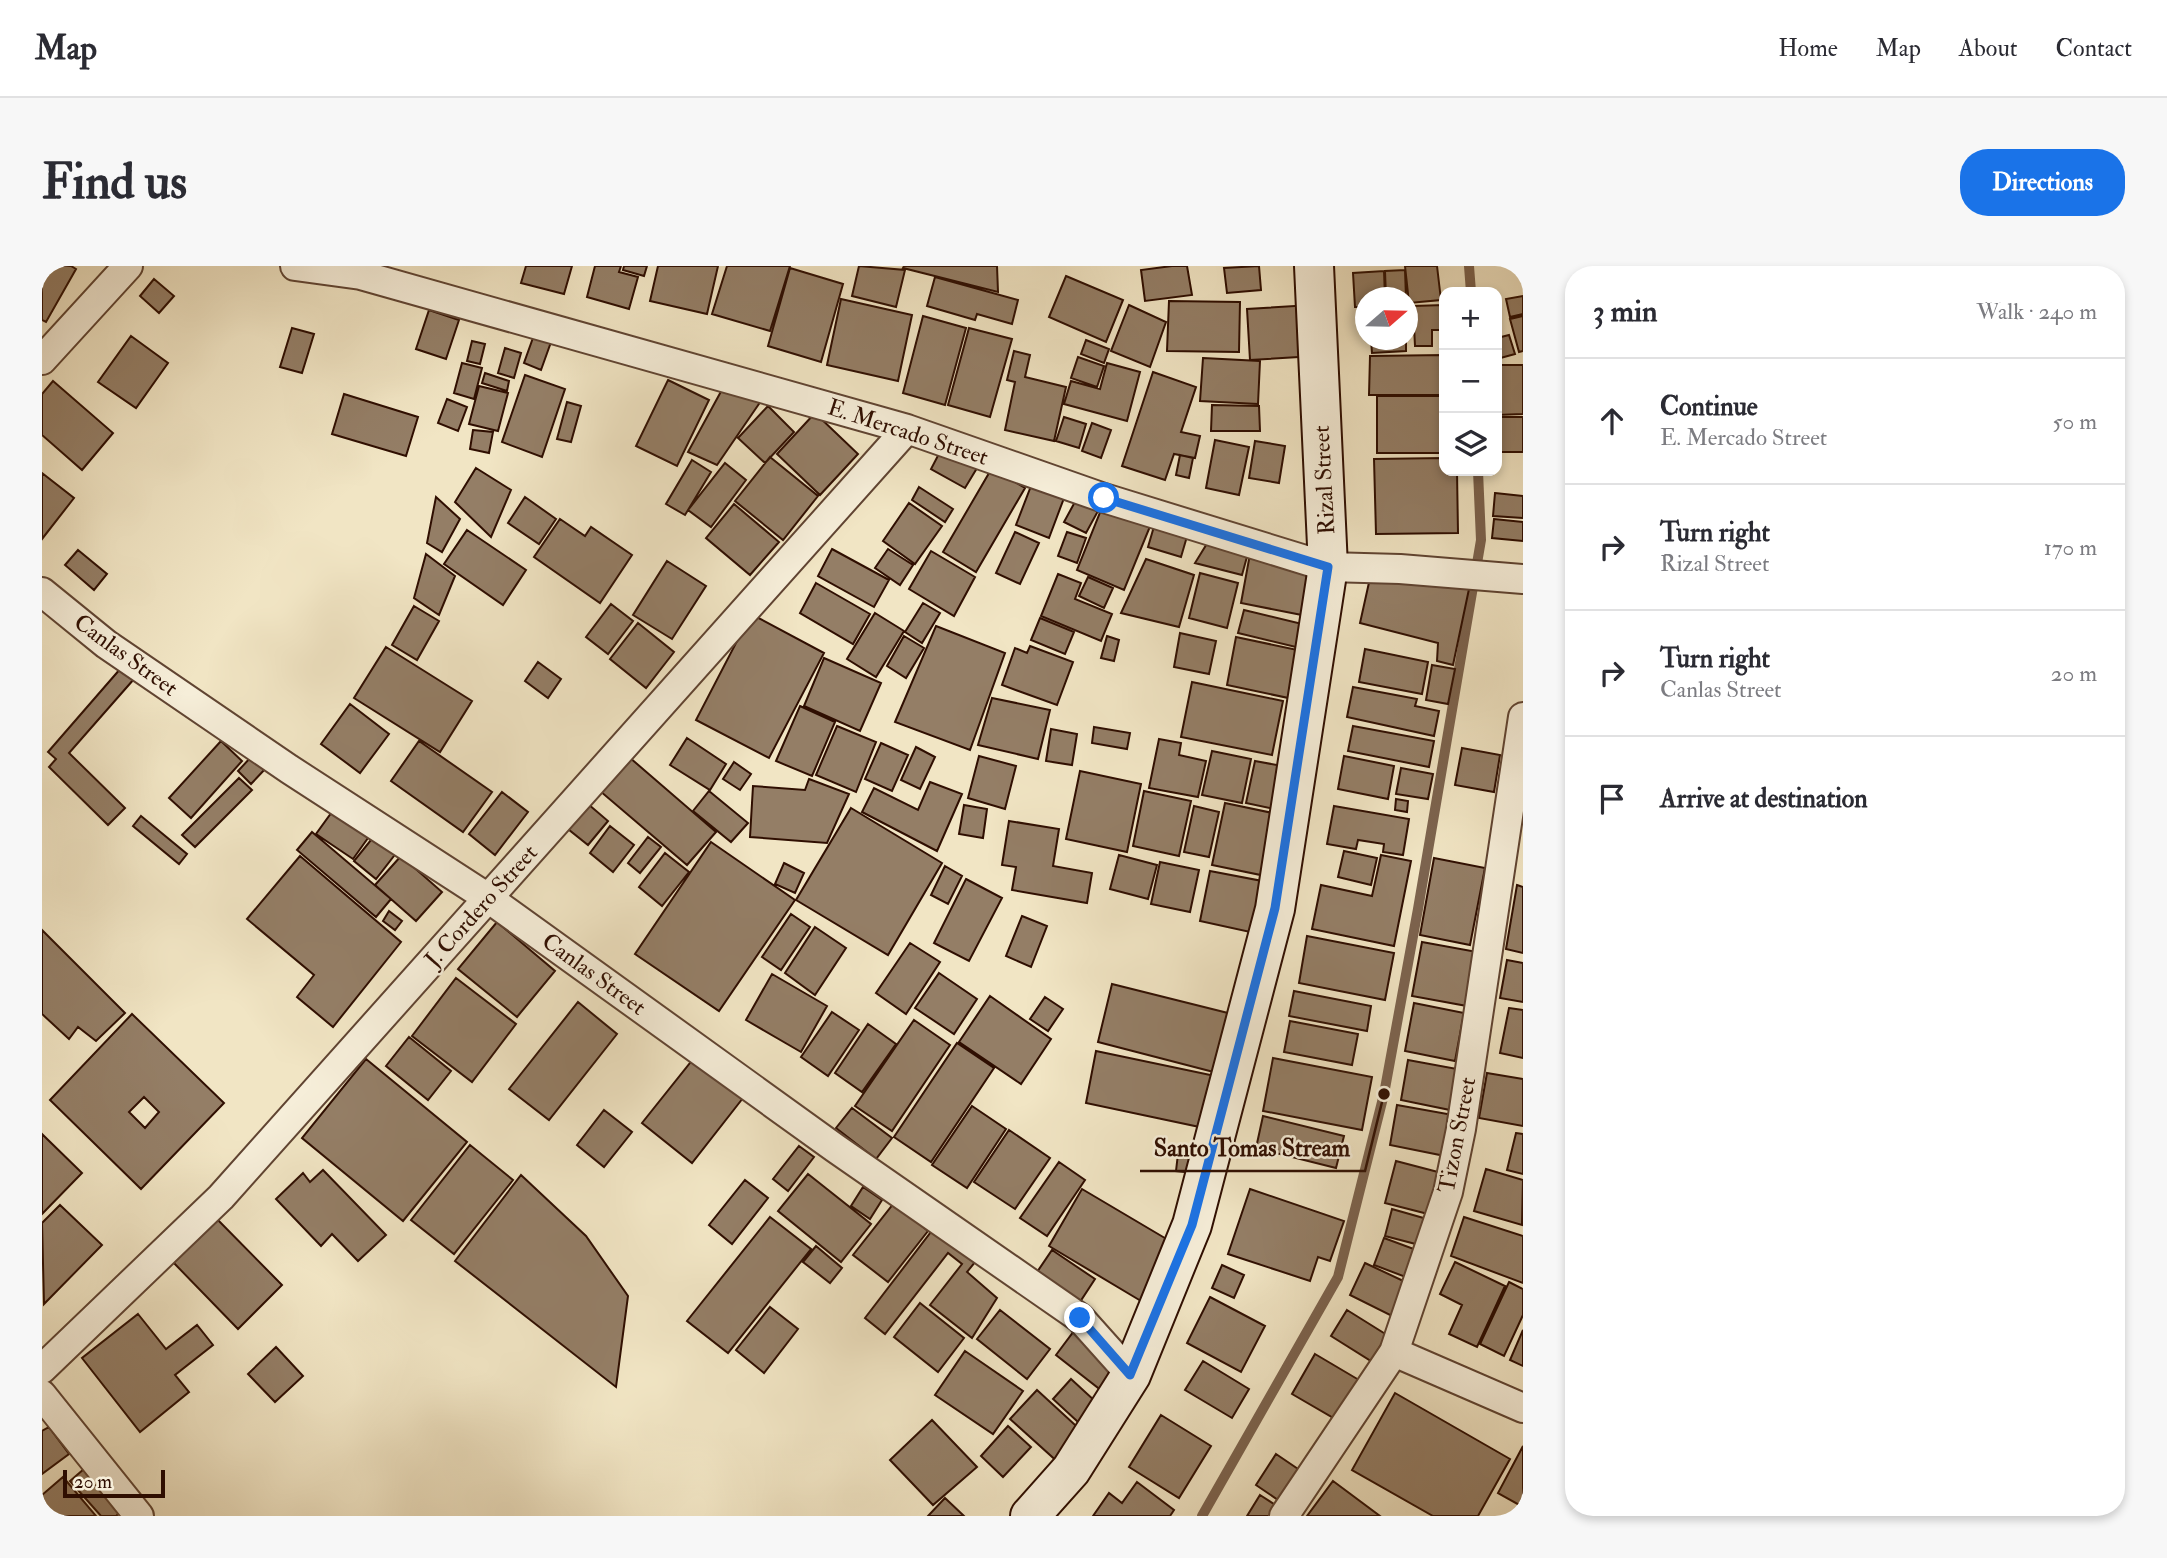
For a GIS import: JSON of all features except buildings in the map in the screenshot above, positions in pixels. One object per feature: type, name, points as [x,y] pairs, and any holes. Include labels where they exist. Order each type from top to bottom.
[{"type":"street","points":[[42,360],[126,266]]},
{"type":"street","name":"E. Mercado Street","points":[[295,266],[361,275],[907,429],[1104,498],[1328,567],[1400,569],[1509,578]]},
{"type":"street","name":"Rizal Street","points":[[1030,1516],[1071,1471],[1130,1375],[1192,1225],[1275,908],[1328,567],[1314,266]]},
{"type":"street","name":"J. Cordero Street","points":[[42,1369],[221,1197],[907,429]]},
{"type":"street","name":"Canlas Street","points":[[42,592],[118,652],[289,769],[488,898],[846,1156],[1080,1318],[1130,1375]]},
{"type":"street","name":"Tizon Street","points":[[1284,1516],[1394,1352],[1448,1192],[1461,1129],[1523,717]]},
{"type":"street","points":[[1394,1352],[1523,1408]]},
{"type":"street","points":[[42,1395],[139,1516]]},
{"type":"waterway","points":[[1469,266],[1471,287]]},
{"type":"waterway","points":[[1202,1516],[1338,1277],[1384,1094],[1418,909],[1481,540],[1478,476]]},
{"type":"place","name":"Santo Tomas Stream","points":[[1384,1094]]},
{"type":"route","points":[[1080,1318],[1130,1375],[1192,1225],[1275,908],[1328,567],[1104,498]]}]
